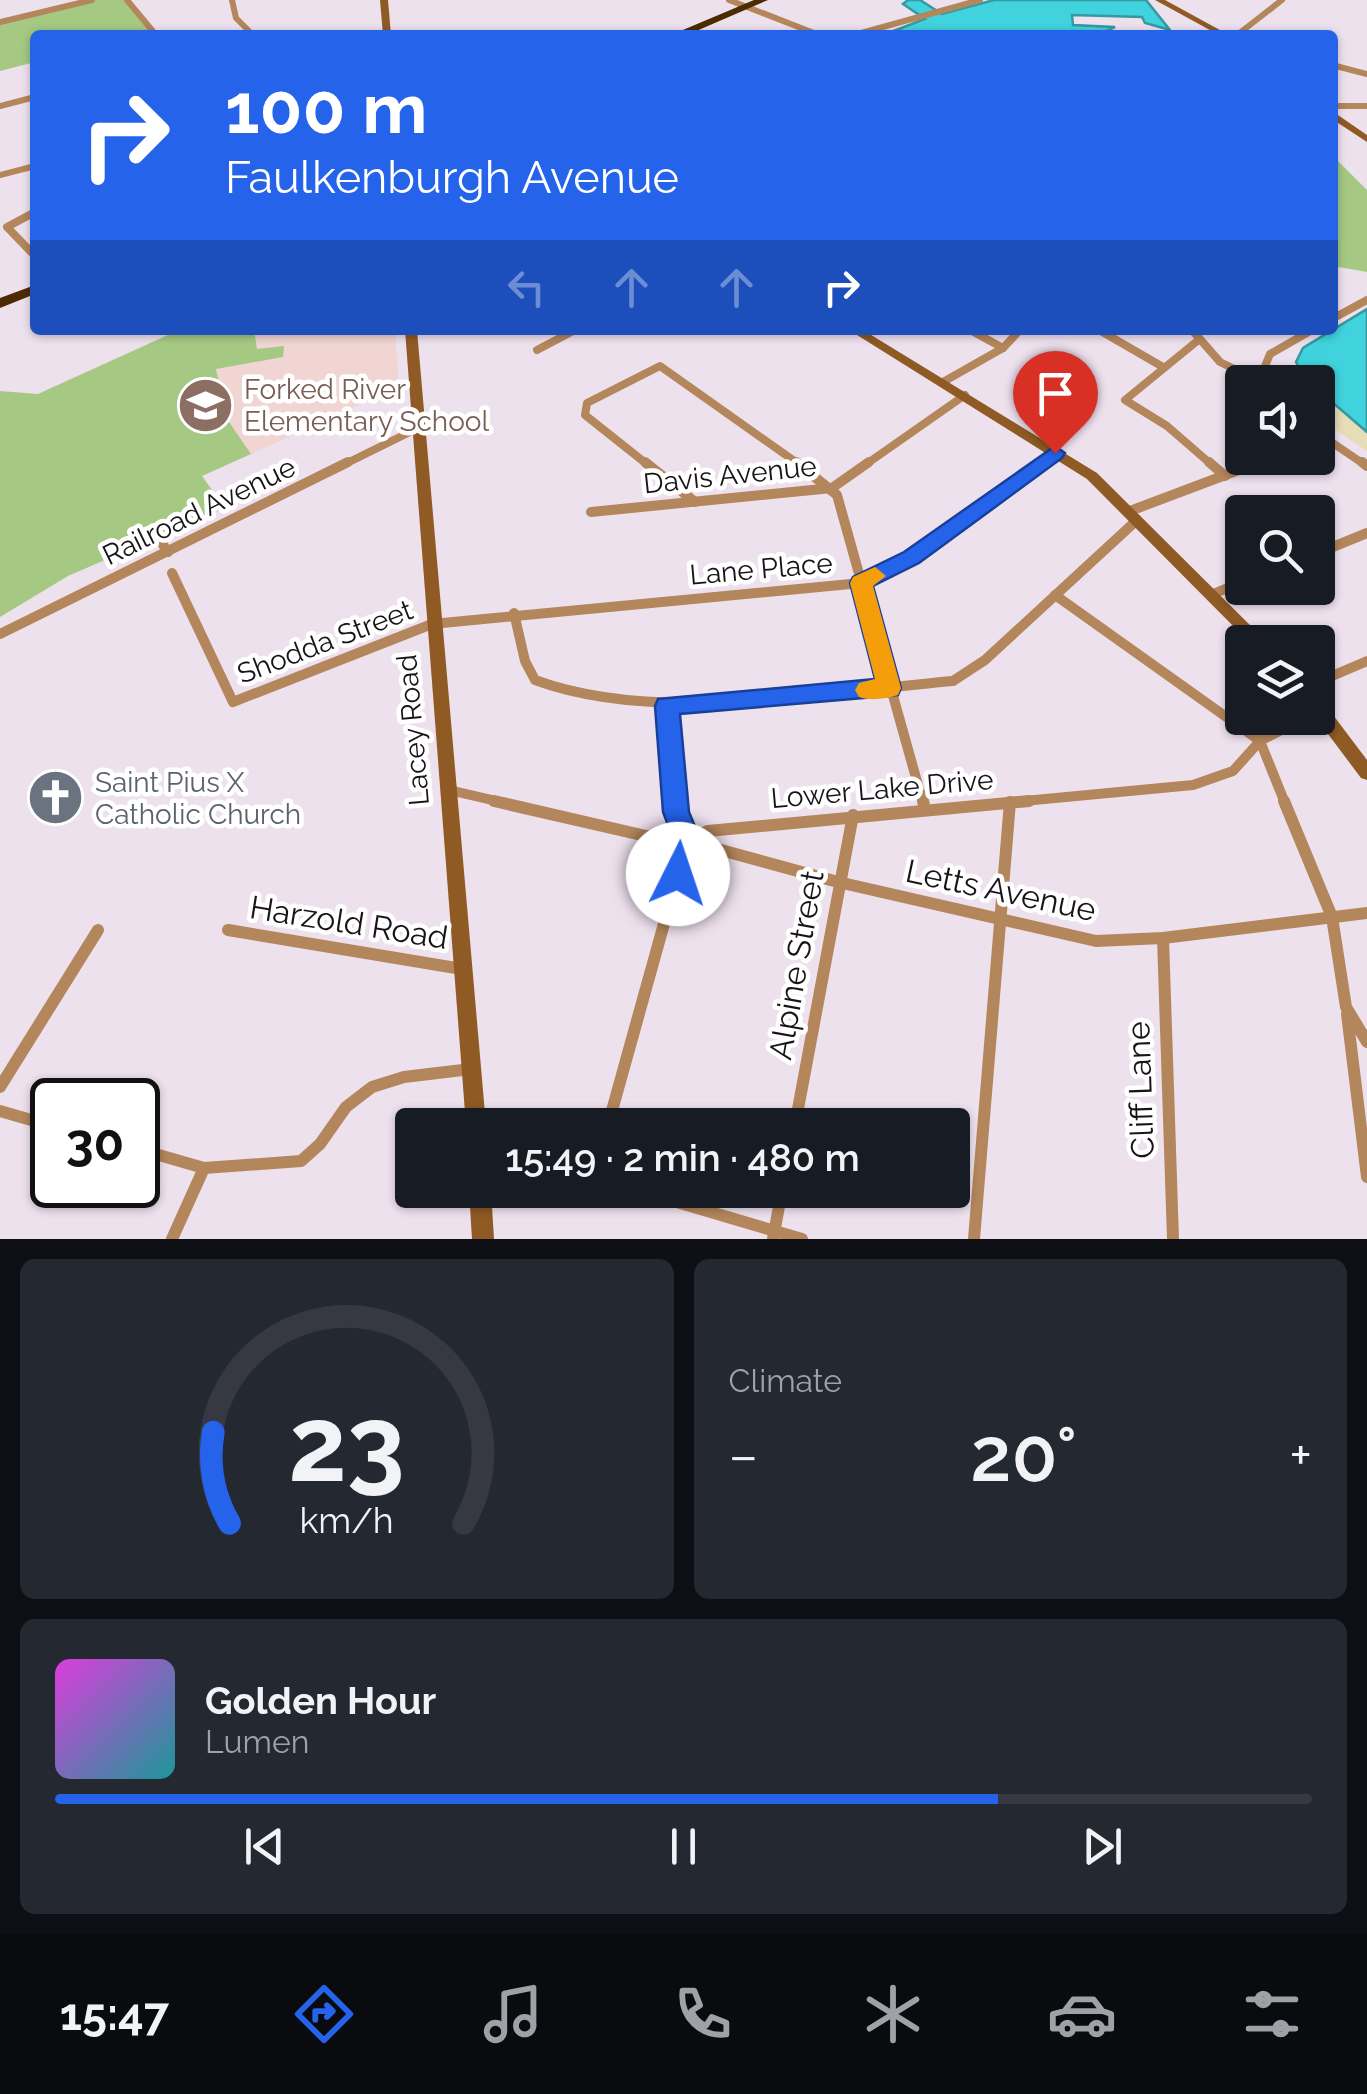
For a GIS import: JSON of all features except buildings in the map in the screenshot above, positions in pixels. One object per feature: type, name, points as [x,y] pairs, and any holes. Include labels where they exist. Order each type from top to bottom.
[{"type":"highway","points":[[691,30],[763,0]]},
{"type":"highway","points":[[0,303],[30,291]]},
{"type":"street","points":[[0,22],[92,0]]},
{"type":"street","points":[[126,0],[152,30]]},
{"type":"street","points":[[244,0],[232,1],[236,18],[248,30]]},
{"type":"street","points":[[384,0],[387,30]]},
{"type":"street","points":[[728,0],[806,30]]},
{"type":"street","points":[[872,30],[980,0]]},
{"type":"street","points":[[1159,0],[1216,30]]},
{"type":"street","points":[[1244,30],[1282,0]]},
{"type":"street","points":[[1338,67],[1367,74]]},
{"type":"street","points":[[0,106],[30,101]]},
{"type":"street","points":[[1338,106],[1367,106]]},
{"type":"street","points":[[1338,118],[1367,139]]},
{"type":"street","points":[[0,175],[30,167]]},
{"type":"street","points":[[30,214],[7,224],[30,251]]},
{"type":"street","points":[[1338,316],[1367,300]]},
{"type":"street","name":"Lacey Road","points":[[411,335],[432,624],[475,1108]]},
{"type":"street","points":[[537,350],[566,335]]},
{"type":"street","points":[[864,335],[1092,476],[1242,625]]},
{"type":"street","points":[[979,335],[1003,348]]},
{"type":"street","points":[[944,382],[1003,348],[1015,335]]},
{"type":"street","points":[[1107,335],[1163,366]]},
{"type":"street","points":[[1194,335],[1196,342],[1226,365]]},
{"type":"street","points":[[1260,365],[1267,356],[1303,335]]},
{"type":"street","points":[[514,613],[525,661],[535,680],[554,688],[667,706],[953,681],[985,660],[1133,515],[1225,476],[1166,426],[1125,400],[1196,342]]},
{"type":"street","points":[[695,502],[585,415],[587,404],[660,366],[832,488],[925,809]]},
{"type":"street","name":"Davis Avenue","points":[[591,512],[832,488],[965,395]]},
{"type":"street","name":"Railroad Avenue","points":[[0,634],[418,428]]},
{"type":"street","points":[[1335,446],[1367,466]]},
{"type":"street","name":"Lane Place","points":[[432,624],[514,613],[861,583],[912,557],[1055,453]]},
{"type":"street","points":[[155,533],[168,552]]},
{"type":"street","points":[[1335,546],[1367,534]]},
{"type":"street","name":"Shodda Street","points":[[172,573],[233,702],[432,624]]},
{"type":"street","points":[[1213,594],[1225,589]]},
{"type":"street","points":[[1054,595],[1260,741],[1332,918],[1367,1177]]},
{"type":"street","points":[[1335,675],[1367,661]]},
{"type":"street","points":[[613,1108],[688,841],[676,812],[667,706]]},
{"type":"street","name":"Lower Lake Drive","points":[[449,790],[646,836],[688,841],[708,831],[1193,785],[1232,771],[1260,741],[1271,735]]},
{"type":"street","points":[[1335,735],[1367,773]]},
{"type":"street","points":[[974,1239],[1010,802]]},
{"type":"street","name":"Alpine Street","points":[[797,1108],[853,815]]},
{"type":"street","name":"Letts Avenue","points":[[688,841],[838,882],[1096,941],[1163,938],[1367,913]]},
{"type":"street","points":[[0,1087],[98,930]]},
{"type":"street","name":"Harzold Road","points":[[228,930],[462,969]]},
{"type":"street","name":"Cliff Lane","points":[[1163,938],[1173,1239]]},
{"type":"street","points":[[1346,1006],[1367,1042]]},
{"type":"street","points":[[160,1156],[204,1168],[300,1161],[310,1156],[346,1106],[364,1090],[386,1080],[472,1069]]},
{"type":"street","points":[[0,1111],[30,1120]]},
{"type":"street","points":[[172,1239],[204,1168]]},
{"type":"street","points":[[481,1208],[484,1239]]},
{"type":"street","points":[[691,1208],[774,1235],[802,1239]]},
{"type":"street","points":[[774,1235],[779,1208]]},
{"type":"shaded area","name":"Forked River Elementary School","points":[[168,335],[395,335],[399,387],[251,454],[226,419],[42,392]]},
{"type":"green space","points":[[87,0],[126,0],[149,30],[30,30],[30,63],[0,71],[0,21]]},
{"type":"green space","points":[[1338,161],[1367,190],[1367,272],[1338,267]]},
{"type":"green space","points":[[168,335],[255,335],[257,349],[284,346],[283,357],[216,369],[227,419],[251,454],[202,476],[225,508],[68,576],[0,617],[0,391],[38,394]]},
{"type":"sand","points":[[1335,405],[1367,432],[1367,451],[1335,429]]},
{"type":"water","points":[[920,0],[942,14],[994,0],[1146,0],[1170,30],[1145,23],[1142,17],[1072,15],[1073,25],[1115,27],[896,30],[925,19],[903,4]]},
{"type":"water","points":[[1367,309],[1367,432],[1335,405],[1335,365],[1296,362],[1303,348],[1324,335],[1338,335],[1338,327]]},
{"type":"slow traffic","points":[[867,690],[890,688],[861,583],[875,576]]},
{"type":"place","name":"Forked River Elementary School","points":[[205,405]]},
{"type":"place","name":"Saint Pius X Catholic Church","points":[[56,798]]},
{"type":"route","points":[[678,874],[688,841],[676,812],[667,706],[890,688],[861,583],[912,557],[1055,453]]}]
